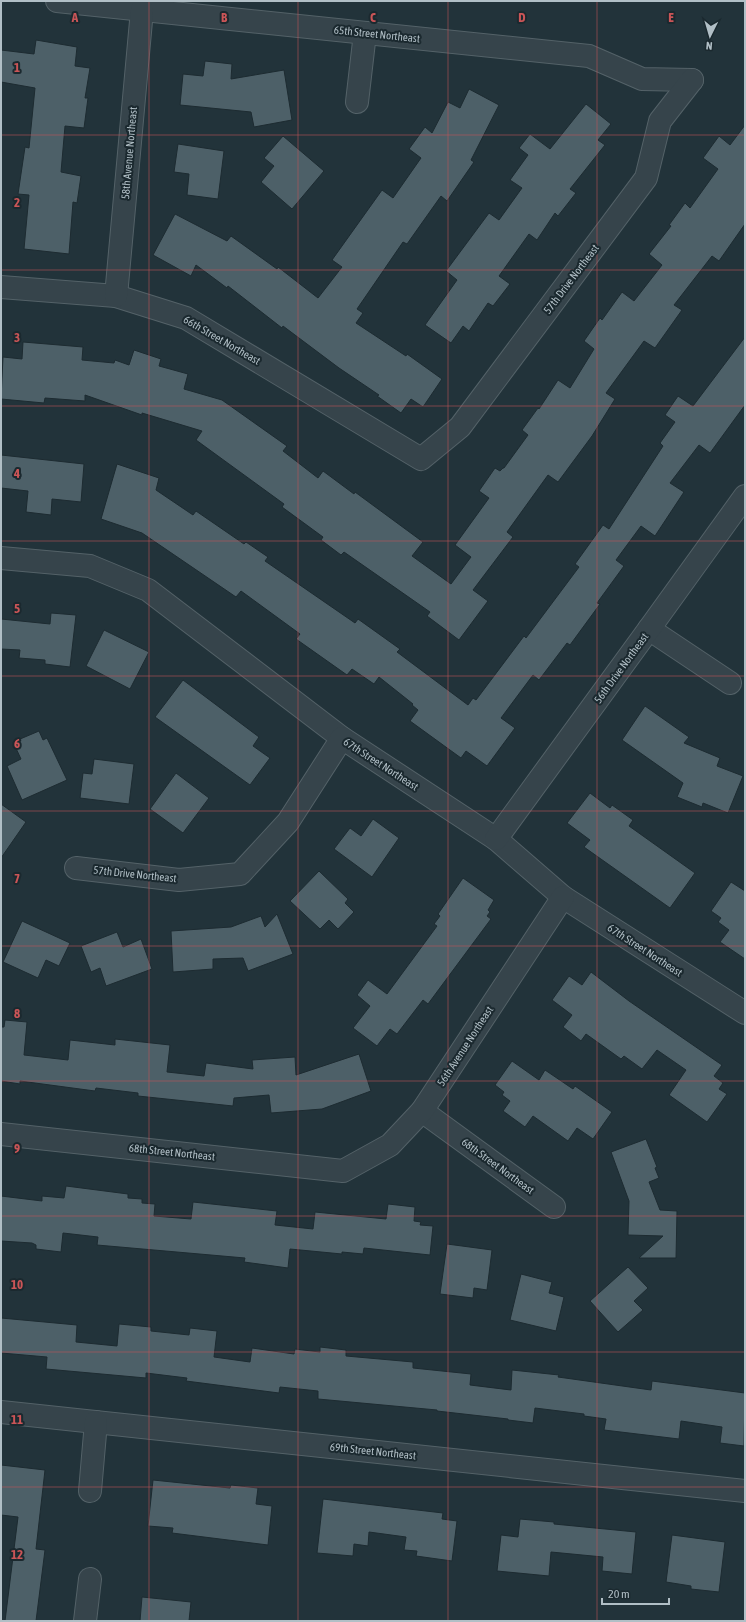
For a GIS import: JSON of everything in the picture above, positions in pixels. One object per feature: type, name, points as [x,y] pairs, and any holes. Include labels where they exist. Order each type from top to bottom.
[{"type":"street","name":"65th Street Northeast","points":[[57,1],[590,56],[642,79],[692,80]]},
{"type":"street","name":"58th Avenue Northeast","points":[[116,296],[142,10]]},
{"type":"street","points":[[357,102],[365,33]]},
{"type":"street","name":"57th Drive Northeast","points":[[421,459],[460,427],[646,178],[660,122],[692,80]]},
{"type":"street","name":"66th Street Northeast","points":[[1,287],[116,296],[186,318],[421,459]]},
{"type":"street","name":"56th Drive Northeast","points":[[496,839],[745,496]]},
{"type":"street","name":"67th Street Northeast","points":[[1,558],[90,566],[148,590],[342,738],[496,839],[563,897],[745,1013]]},
{"type":"street","points":[[649,629],[730,683]]},
{"type":"street","name":"57th Drive Northeast","points":[[76,868],[179,880],[240,874],[288,822],[342,738]]},
{"type":"street","name":"56th Avenue Northeast","points":[[343,1171],[390,1146],[422,1111],[563,897]]},
{"type":"street","name":"68th Street Northeast","points":[[422,1111],[554,1207]]},
{"type":"street","name":"68th Street Northeast","points":[[1,1134],[343,1171]]},
{"type":"street","name":"69th Street Northeast","points":[[1,1412],[745,1491]]},
{"type":"street","points":[[90,1492],[96,1422]]},
{"type":"street","points":[[85,1621],[90,1579]]},
{"type":"building","points":[[36,40],[77,47],[75,66],[90,68],[85,98],[88,98],[84,128],[65,126],[61,172],[81,176],[77,203],[73,202],[69,254],[24,249],[29,195],[18,194],[25,147],[29,148],[35,88],[1,82],[1,50],[34,54]]},
{"type":"building","points":[[205,61],[232,64],[231,79],[284,70],[292,120],[254,127],[251,112],[180,105],[183,74],[203,76]]},
{"type":"building","points":[[469,89],[499,105],[471,160],[474,162],[447,201],[441,196],[407,244],[403,242],[357,309],[363,313],[356,323],[406,356],[407,354],[442,379],[423,407],[411,399],[401,413],[377,396],[379,395],[339,368],[283,326],[282,328],[228,286],[227,288],[196,265],[191,276],[153,255],[175,214],[227,241],[231,236],[277,269],[278,267],[318,298],[342,267],[332,260],[382,190],[393,198],[421,158],[409,149],[425,127],[432,133],[448,102],[460,108]]},
{"type":"building","points":[[586,104],[611,124],[598,140],[605,145],[570,189],[576,193],[558,216],[555,213],[537,240],[529,234],[499,276],[510,284],[493,306],[488,303],[469,331],[463,326],[451,343],[425,325],[457,280],[446,271],[489,213],[499,220],[522,188],[510,180],[528,155],[519,148],[530,134],[550,149]]},
{"type":"building","points":[[745,125],[745,224],[719,261],[712,256],[674,305],[682,310],[655,348],[644,341],[606,393],[615,399],[592,436],[558,482],[548,475],[507,532],[513,537],[473,590],[488,601],[459,640],[427,616],[430,612],[344,552],[341,555],[321,540],[323,537],[282,507],[284,504],[196,440],[202,431],[142,413],[142,415],[85,395],[85,401],[45,398],[44,403],[1,399],[3,357],[22,359],[23,342],[83,347],[82,360],[114,363],[115,360],[129,365],[134,350],[161,359],[159,366],[188,374],[184,389],[222,400],[287,446],[283,451],[318,478],[323,471],[354,494],[355,492],[423,542],[412,556],[451,584],[471,557],[455,545],[489,498],[479,491],[495,468],[500,471],[504,468],[528,435],[522,430],[538,408],[539,409],[558,380],[570,388],[594,349],[584,341],[600,318],[602,320],[622,292],[634,301],[662,265],[649,254],[671,226],[669,225],[685,203],[690,208],[718,169],[703,158],[719,136],[730,145]]},
{"type":"building","points":[[283,136],[324,171],[292,209],[261,182],[274,166],[264,158]]},
{"type":"building","points":[[178,144],[224,151],[218,199],[187,195],[189,174],[174,172]]},
{"type":"building","points":[[745,337],[745,405],[710,453],[699,445],[670,483],[684,492],[655,536],[641,526],[616,560],[624,566],[597,603],[600,604],[570,645],[567,643],[539,680],[533,675],[501,718],[515,728],[487,766],[466,751],[461,758],[410,721],[418,710],[412,705],[413,704],[379,677],[374,684],[352,669],[347,675],[296,639],[300,634],[241,591],[236,597],[142,533],[101,519],[117,464],[159,478],[156,490],[193,515],[196,511],[244,544],[246,542],[268,557],[265,561],[355,623],[358,619],[400,649],[397,652],[468,705],[473,698],[476,700],[524,636],[526,638],[579,567],[575,564],[603,525],[609,529],[663,446],[660,443],[675,422],[665,415],[678,396],[693,406]]},
{"type":"building","points":[[1,455],[84,464],[81,502],[52,499],[51,515],[26,512],[28,491],[1,488]]},
{"type":"building","points":[[51,613],[76,615],[70,667],[45,664],[45,660],[19,658],[20,650],[1,649],[1,619],[50,624]]},
{"type":"building","points":[[104,630],[149,652],[130,689],[86,666]]},
{"type":"building","points":[[183,680],[259,737],[253,746],[270,758],[250,785],[155,717]]},
{"type":"building","points":[[645,706],[689,737],[684,743],[720,758],[717,766],[743,776],[728,813],[703,803],[702,807],[677,797],[683,783],[622,740]]},
{"type":"building","points":[[39,731],[43,740],[47,738],[67,780],[22,800],[7,766],[21,759],[13,742]]},
{"type":"building","points":[[94,759],[134,764],[129,804],[80,798],[83,773],[92,774]]},
{"type":"building","points":[[176,773],[209,798],[183,833],[150,809]]},
{"type":"building","points":[[590,793],[610,808],[612,805],[633,820],[629,826],[695,873],[670,908],[584,847],[590,840],[567,823]]},
{"type":"building","points":[[1,804],[26,822],[1,858]]},
{"type":"building","points":[[373,819],[399,838],[372,877],[334,849],[350,828],[361,836]]},
{"type":"building","points":[[319,871],[348,899],[345,903],[354,912],[338,929],[329,920],[320,929],[290,901]]},
{"type":"building","points":[[463,878],[494,900],[488,910],[490,912],[487,916],[491,919],[428,1004],[423,1000],[397,1034],[390,1029],[377,1046],[353,1028],[370,1006],[357,995],[368,980],[387,994],[437,926],[434,924],[440,916],[438,914]]},
{"type":"building","points":[[731,882],[745,891],[745,959],[720,942],[729,930],[718,922],[721,918],[711,911]]},
{"type":"building","points":[[277,914],[293,954],[248,971],[243,958],[213,959],[213,969],[173,972],[171,931],[231,927],[261,916],[265,927]]},
{"type":"building","points":[[22,921],[70,943],[59,966],[46,960],[38,978],[3,962]]},
{"type":"building","points":[[117,932],[123,947],[141,939],[152,969],[106,986],[100,968],[91,972],[81,946]]},
{"type":"building","points":[[591,972],[629,1001],[722,1065],[714,1076],[723,1083],[719,1089],[727,1094],[707,1122],[669,1095],[686,1070],[657,1050],[642,1069],[624,1056],[621,1059],[586,1034],[581,1041],[563,1027],[572,1015],[552,1000],[569,976],[582,985]]},
{"type":"building","points":[[5,1020],[27,1022],[24,1055],[68,1060],[70,1040],[115,1045],[115,1039],[170,1045],[167,1072],[204,1076],[206,1063],[253,1069],[252,1060],[295,1057],[296,1075],[359,1054],[371,1091],[322,1109],[271,1113],[269,1095],[234,1098],[233,1106],[138,1096],[138,1093],[96,1088],[95,1091],[20,1081],[20,1084],[1,1081],[1,1027],[4,1027]]},
{"type":"building","points":[[512,1061],[539,1080],[545,1070],[573,1089],[575,1086],[612,1112],[593,1139],[577,1128],[568,1141],[533,1116],[525,1127],[503,1111],[510,1101],[502,1095],[504,1092],[495,1085]]},
{"type":"building","points":[[646,1139],[657,1167],[655,1168],[659,1178],[649,1182],[660,1210],[677,1211],[676,1258],[639,1258],[663,1236],[628,1235],[629,1201],[611,1152]]},
{"type":"building","points":[[66,1186],[128,1194],[128,1198],[142,1199],[142,1203],[155,1204],[154,1216],[191,1219],[193,1202],[277,1211],[275,1225],[313,1229],[315,1212],[386,1219],[388,1204],[415,1207],[414,1221],[421,1222],[420,1225],[433,1226],[430,1255],[364,1248],[363,1254],[342,1252],[342,1254],[290,1249],[288,1268],[244,1262],[245,1258],[97,1245],[98,1237],[63,1233],[61,1252],[36,1249],[36,1245],[32,1243],[1,1241],[1,1196],[42,1201],[42,1196],[64,1198]]},
{"type":"building","points":[[447,1244],[492,1250],[487,1290],[474,1288],[473,1298],[440,1294]]},
{"type":"building","points":[[628,1267],[648,1288],[634,1301],[643,1310],[618,1332],[590,1301]]},
{"type":"building","points":[[521,1274],[552,1282],[549,1293],[564,1297],[556,1331],[510,1320]]},
{"type":"building","points":[[1,1318],[77,1325],[76,1342],[117,1346],[119,1324],[151,1327],[151,1331],[189,1335],[190,1328],[217,1331],[214,1357],[250,1362],[252,1348],[294,1354],[295,1349],[320,1352],[320,1347],[346,1350],[346,1356],[413,1362],[413,1368],[471,1374],[470,1385],[511,1390],[512,1370],[559,1375],[558,1377],[651,1390],[652,1381],[745,1393],[744,1446],[720,1443],[722,1427],[681,1421],[679,1439],[604,1430],[606,1419],[584,1416],[584,1414],[535,1408],[533,1423],[437,1410],[318,1399],[318,1391],[280,1387],[279,1393],[186,1381],[187,1378],[146,1373],[146,1378],[46,1369],[47,1357],[1,1353]]},
{"type":"building","points":[[1,1465],[45,1470],[36,1549],[45,1550],[36,1621],[5,1621],[18,1517],[1,1515]]},
{"type":"building","points":[[153,1480],[230,1488],[231,1485],[258,1488],[256,1504],[272,1506],[268,1545],[172,1533],[173,1528],[148,1526]]},
{"type":"building","points":[[323,1499],[443,1513],[442,1519],[457,1521],[452,1561],[416,1556],[417,1551],[404,1550],[406,1537],[369,1532],[368,1546],[354,1544],[353,1556],[317,1553]]},
{"type":"building","points":[[520,1519],[636,1532],[632,1574],[602,1571],[603,1557],[551,1552],[549,1576],[497,1571],[501,1535],[518,1537]]},
{"type":"building","points":[[672,1535],[725,1542],[719,1592],[691,1589],[691,1586],[666,1582]]},
{"type":"building","points":[[142,1597],[191,1602],[189,1621],[140,1621]]}]
